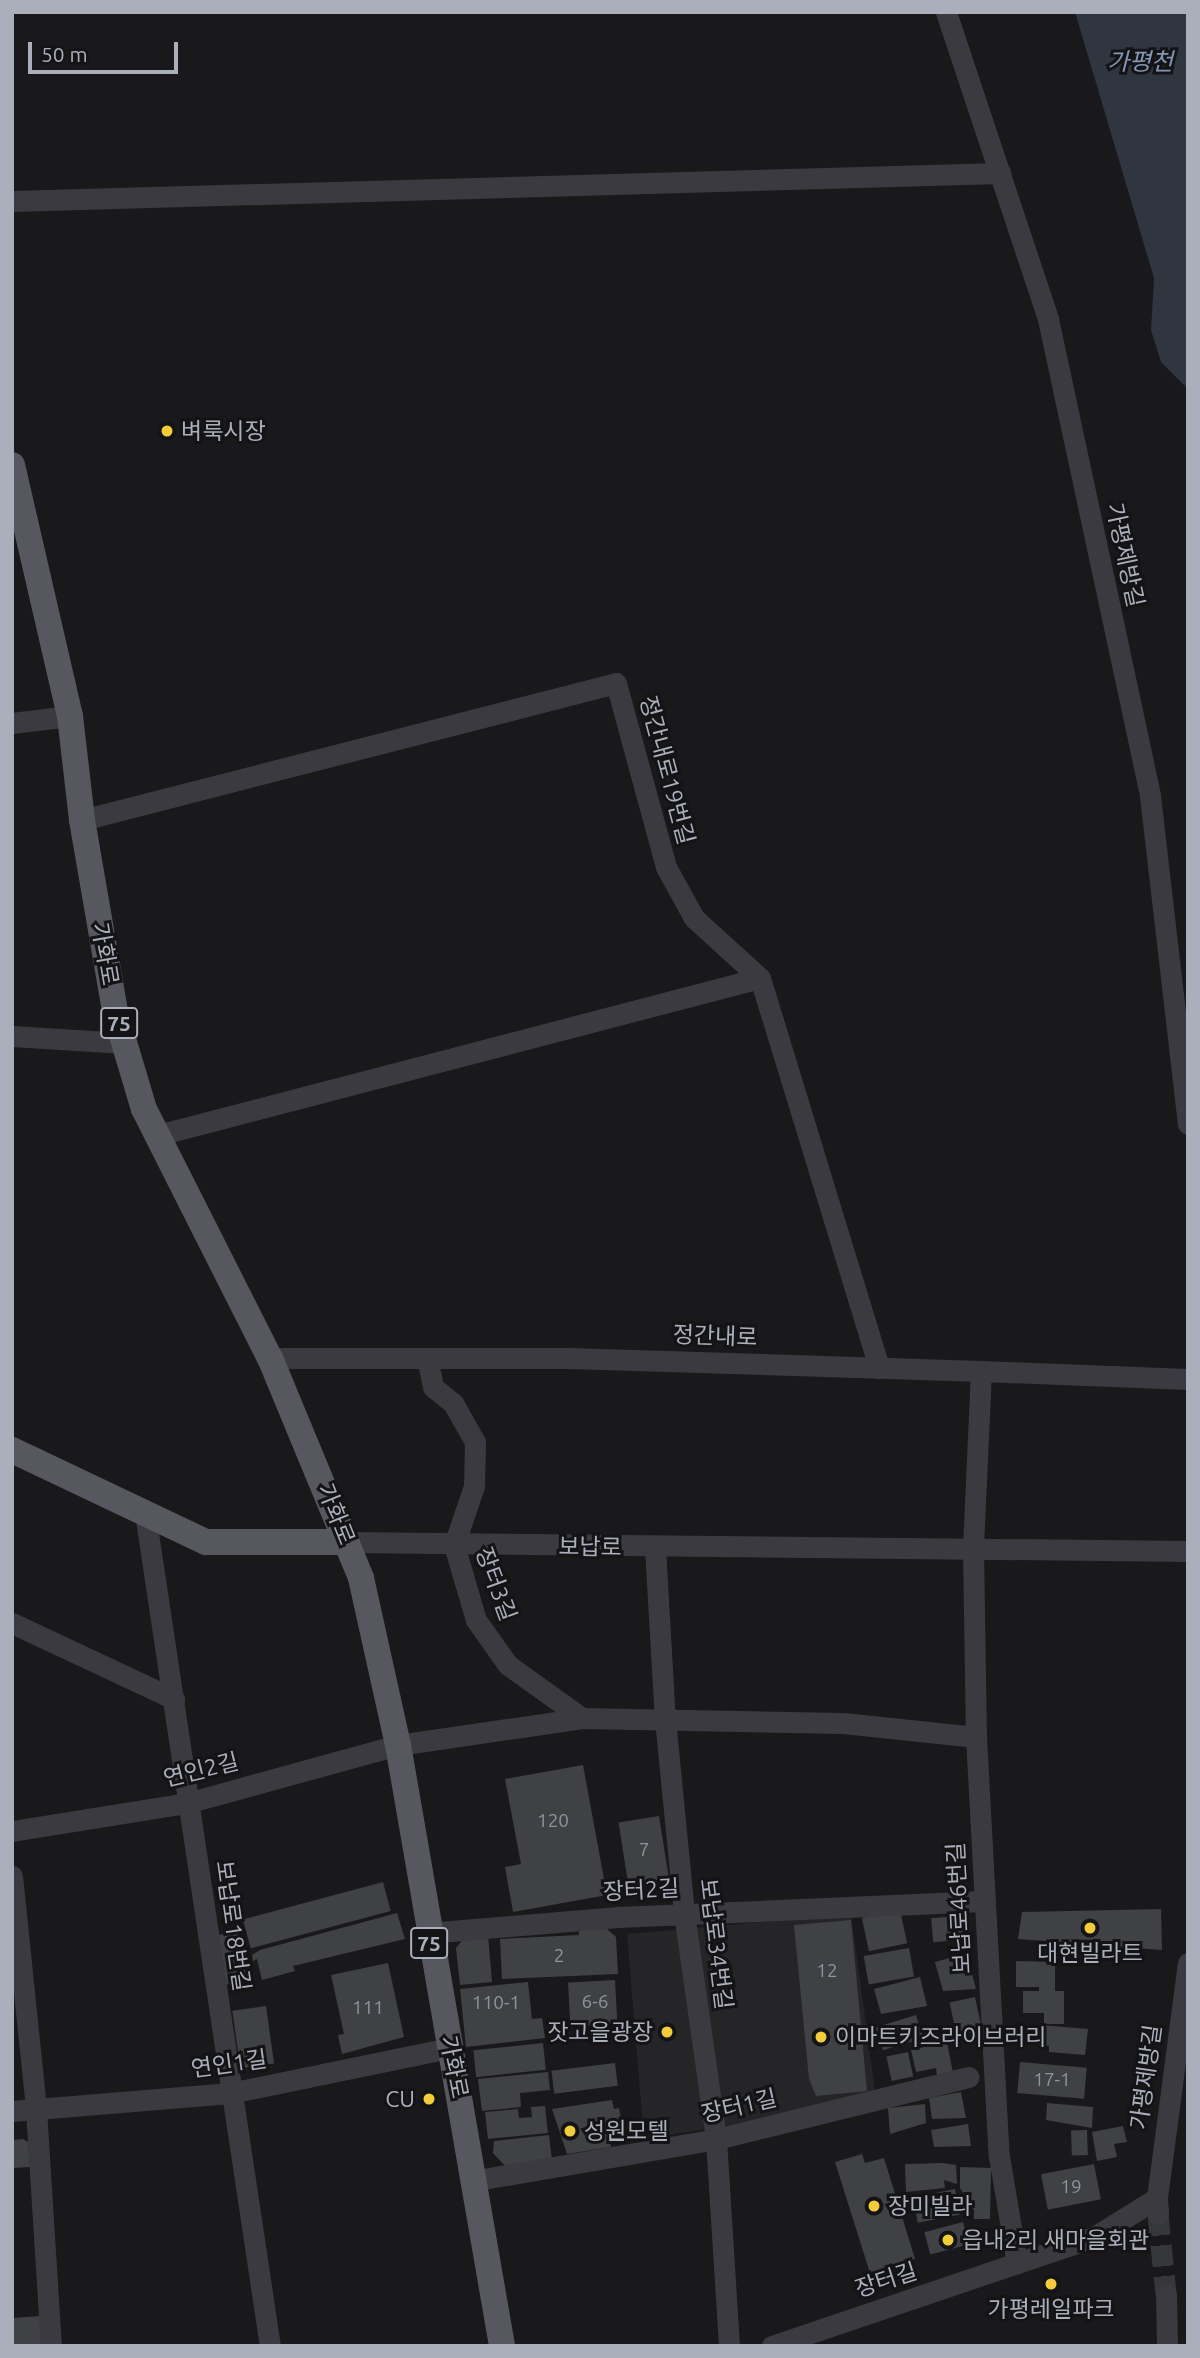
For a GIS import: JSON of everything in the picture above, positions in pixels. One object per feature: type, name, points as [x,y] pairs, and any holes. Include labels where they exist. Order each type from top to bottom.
[{"type":"main road","name":"가화로","points":[[12,465],[70,716],[82,820],[124,1043],[144,1109],[270,1358],[361,1578],[398,1745],[427,1933],[477,2180],[502,2346]]},
{"type":"main road","name":"보납로","points":[[12,1450],[206,1542],[347,1542]]},
{"type":"street","name":"가평제방길","points":[[946,12],[1048,319],[1150,796],[1188,1124]]},
{"type":"street","points":[[12,201],[1001,173]]},
{"type":"street","name":"정간내로19번길","points":[[82,820],[616,683],[666,867],[694,918],[760,978]]},
{"type":"street","points":[[12,723],[70,716]]},
{"type":"street","points":[[158,1135],[760,978],[879,1368]]},
{"type":"street","points":[[12,1036],[124,1043]]},
{"type":"street","name":"정간내로","points":[[270,1358],[426,1358],[879,1368],[1188,1379]]},
{"type":"street","name":"장터3길","points":[[426,1358],[433,1387],[453,1403],[475,1442],[474,1486],[454,1545],[476,1620],[496,1651],[536,1689],[582,1718]]},
{"type":"street","points":[[973,1549],[981,1371]]},
{"type":"street","name":"보납로18번길","points":[[145,1513],[270,2346]]},
{"type":"street","name":"보납로","points":[[347,1542],[655,1548],[1188,1552]]},
{"type":"street","name":"보납로34번길","points":[[655,1548],[665,1719],[684,1913],[716,2139],[729,2346]]},
{"type":"street","name":"보납로46번길","points":[[973,1549],[976,1737],[999,2156],[1017,2264]]},
{"type":"street","points":[[12,1623],[174,1699]]},
{"type":"street","points":[[398,1745],[582,1718],[843,1723],[976,1737]]},
{"type":"street","name":"연인2길","points":[[12,1831],[187,1803],[398,1745]]},
{"type":"street","points":[[12,1876],[36,2109],[51,2346]]},
{"type":"street","name":"장터2길","points":[[427,1933],[684,1913],[984,1901]]},
{"type":"street","name":"가평제방길","points":[[1017,2264],[1094,2236],[1157,2206],[1188,1963]]},
{"type":"street","name":"연인1길","points":[[12,2111],[230,2093],[450,2048]]},
{"type":"street","name":"장터1길","points":[[477,2180],[716,2139],[969,2077]]},
{"type":"street","name":"장터길","points":[[772,2346],[1017,2264]]},
{"type":"street","points":[[1166,2294],[1167,2346]]},
{"type":"shaded area","points":[[851,1914],[875,2091],[731,2125],[644,2139],[627,1934]]},
{"type":"water","name":"가평천","points":[[1075,12],[1188,12],[1188,389],[1161,362],[1151,330],[1154,278]]},
{"type":"building","points":[[583,1765],[607,1895],[513,1912],[505,1867],[521,1864],[505,1779]]},
{"type":"building","points":[[659,1816],[669,1878],[628,1885],[619,1822]]},
{"type":"building","points":[[383,1882],[391,1911],[251,1949],[243,1920]]},
{"type":"building","name":"대현빌라트","points":[[1161,1909],[1162,1950],[1018,1939],[1022,1912]]},
{"type":"building","points":[[900,1910],[907,1943],[869,1951],[862,1918]]},
{"type":"building","points":[[397,1913],[405,1939],[293,1966],[295,1971],[262,1980],[257,1959],[253,1961],[252,1955],[260,1950]]},
{"type":"building","points":[[969,1915],[971,1939],[933,1942],[931,1918]]},
{"type":"building","points":[[851,1920],[867,2091],[816,2096],[809,2079],[794,1925]]},
{"type":"building","points":[[607,1929],[616,1937],[618,1974],[502,1979],[500,1939],[579,1935],[579,1930]]},
{"type":"building","points":[[234,1933],[244,1937],[248,1981],[224,1985],[217,1935]]},
{"type":"building","points":[[488,1935],[492,1982],[460,1985],[456,1948],[465,1937]]},
{"type":"building","points":[[909,1948],[914,1977],[869,1985],[864,1956]]},
{"type":"building","points":[[967,1953],[976,1989],[943,1991],[935,1962]]},
{"type":"building","points":[[1016,1961],[1055,1962],[1055,1991],[1064,1991],[1064,2024],[1044,2024],[1044,2013],[1023,2013],[1023,1991],[1039,1991],[1039,1987],[1016,1987]]},
{"type":"building","points":[[388,1963],[404,2037],[342,2054],[338,2035],[344,2034],[331,1975]]},
{"type":"building","points":[[920,1977],[927,2006],[881,2014],[874,1989]]},
{"type":"building","points":[[615,1980],[617,2024],[570,2026],[568,1982]]},
{"type":"building","points":[[528,1982],[532,2019],[542,2018],[545,2038],[466,2047],[460,1989]]},
{"type":"building","points":[[975,1997],[982,2030],[957,2036],[950,2002]]},
{"type":"building","points":[[266,2006],[274,2063],[240,2068],[232,2011]]},
{"type":"building","points":[[916,2015],[923,2038],[883,2050],[876,2027]]},
{"type":"building","points":[[1040,2025],[1088,2029],[1085,2055],[1049,2052],[1049,2046],[1038,2045]]},
{"type":"building","points":[[947,2042],[953,2073],[937,2076],[936,2068],[916,2072],[911,2050]]},
{"type":"building","points":[[543,2043],[546,2070],[476,2077],[473,2050]]},
{"type":"building","points":[[908,2052],[913,2076],[892,2081],[886,2057]]},
{"type":"building","points":[[1020,2062],[1087,2068],[1084,2099],[1017,2093]]},
{"type":"building","points":[[615,2063],[618,2086],[554,2094],[551,2071]]},
{"type":"building","points":[[548,2072],[550,2090],[520,2093],[521,2107],[482,2111],[478,2079]]},
{"type":"building","points":[[961,2092],[966,2118],[932,2119],[929,2098]]},
{"type":"building","points":[[612,2100],[614,2109],[619,2108],[623,2130],[616,2131],[617,2140],[610,2141],[611,2147],[567,2154],[552,2109]]},
{"type":"building","points":[[1047,2103],[1093,2107],[1092,2128],[1046,2120]]},
{"type":"building","points":[[925,2104],[926,2123],[890,2134],[888,2108]]},
{"type":"building","points":[[545,2106],[548,2133],[488,2139],[485,2112],[518,2109],[519,2118],[532,2117],[531,2107]]},
{"type":"building","points":[[968,2124],[971,2146],[934,2147],[931,2130]]},
{"type":"building","points":[[1123,2126],[1127,2142],[1114,2144],[1117,2157],[1097,2161],[1092,2132]]},
{"type":"building","points":[[1087,2130],[1088,2155],[1072,2156],[1071,2131]]},
{"type":"building","points":[[549,2135],[552,2160],[506,2167],[493,2153],[494,2141]]},
{"type":"building","points":[[23,2139],[28,2142],[30,2167],[12,2168],[12,2140]]},
{"type":"building","name":"장미빌라","points":[[862,2154],[865,2163],[884,2158],[915,2259],[870,2273],[835,2162]]},
{"type":"building","points":[[905,2164],[956,2165],[957,2184],[944,2180],[945,2188],[906,2192]]},
{"type":"building","points":[[1094,2164],[1101,2199],[1048,2210],[1041,2174]]},
{"type":"building","points":[[960,2167],[991,2168],[990,2219],[974,2219],[974,2210],[960,2188]]},
{"type":"building","points":[[955,2189],[960,2215],[918,2223],[913,2197]]},
{"type":"building","points":[[963,2222],[969,2244],[930,2255],[924,2232]]},
{"type":"building","points":[[41,2316],[43,2346],[14,2346],[12,2318]]},
{"type":"tunnel","points":[[1158,2214],[1166,2294]]},
{"type":"place","name":"벼룩시장","points":[[167,431]]},
{"type":"place","name":"대현빌라트","points":[[1090,1928]]},
{"type":"place","name":"잣고을광장","points":[[667,2032]]},
{"type":"place","name":"이마트키즈라이브러리","points":[[821,2037]]},
{"type":"place","name":"CU","points":[[429,2099]]},
{"type":"place","name":"성원모텔","points":[[570,2131]]},
{"type":"place","name":"장미빌라","points":[[874,2206]]},
{"type":"place","name":"읍내2리 새마을회관","points":[[948,2240]]},
{"type":"place","name":"가평레일파크","points":[[1051,2284]]}]
